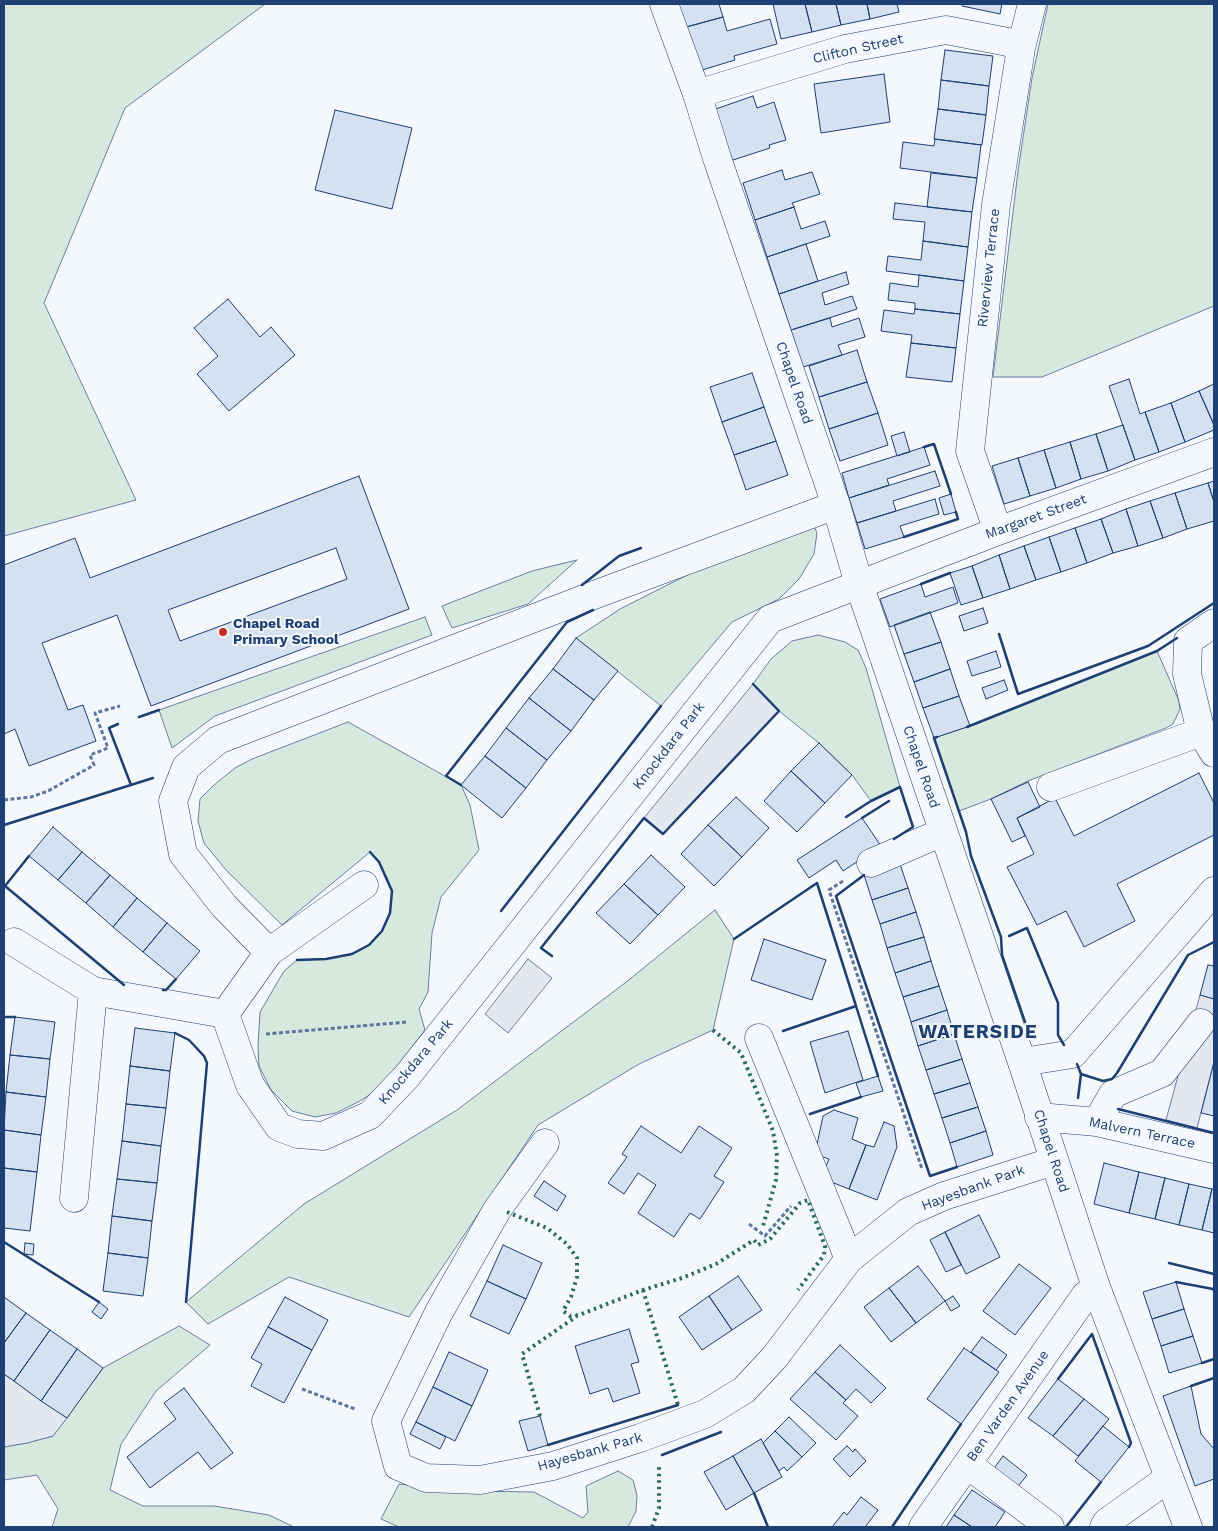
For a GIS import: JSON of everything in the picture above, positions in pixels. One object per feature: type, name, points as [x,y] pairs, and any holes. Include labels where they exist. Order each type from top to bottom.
[{"type":"street","name":"Chapel Road","points":[[664,4],[697,94],[717,158],[836,505],[859,584],[1022,1062],[1096,1287],[1188,1527]]},
{"type":"street","name":"Riverview Terrace","points":[[998,530],[970,451],[996,205],[1022,48],[1032,4]]},
{"type":"street","name":"Clifton Street","points":[[697,94],[845,49],[946,30],[1008,42],[1022,48]]},
{"type":"street","name":"Margaret Street","points":[[859,584],[998,530],[1214,452]]},
{"type":"street","points":[[270,952],[224,906],[183,854],[173,802],[186,767],[218,740],[594,595],[836,505]]},
{"type":"street","name":"Knockdara Park","points":[[229,1026],[250,1085],[278,1126],[298,1134],[323,1136],[370,1116],[407,1076],[770,619],[859,584]]},
{"type":"street","points":[[1051,787],[1208,742],[1187,674],[1188,641],[1214,623]]},
{"type":"street","points":[[871,863],[943,832]]},
{"type":"street","points":[[14,942],[94,991],[229,1026],[270,952],[364,885]]},
{"type":"street","points":[[1022,1062],[1073,1054],[1214,891]]},
{"type":"street","points":[[74,1198],[94,991]]},
{"type":"street","points":[[1098,1122],[1112,1094],[1162,1073],[1201,1023]]},
{"type":"street","points":[[759,1038],[849,1259]]},
{"type":"street","name":"Malvern Terrace","points":[[1039,1117],[1098,1122],[1214,1149]]},
{"type":"street","points":[[386,1421],[444,1303],[497,1210],[545,1143]]},
{"type":"street","name":"Hayesbank Park","points":[[386,1421],[398,1466],[426,1478],[480,1480],[553,1466],[640,1438],[704,1414],[744,1390],[774,1358],[849,1259],[908,1212],[944,1196],[1054,1161]]},
{"type":"street","name":"Ben Varden Avenue","points":[[923,1527],[1085,1296],[1096,1287]]},
{"type":"street","points":[[967,1464],[1050,1527]]},
{"type":"street","points":[[1104,1527],[1107,1522],[1169,1478]]},
{"type":"path","points":[[4,800],[30,797],[48,791],[94,765],[90,755],[108,748],[95,713],[120,706]]},
{"type":"path","points":[[871,863],[829,890],[924,1176],[944,1196]]},
{"type":"path","points":[[229,1026],[452,1019]]},
{"type":"path","points":[[749,1224],[765,1236],[815,1177]]},
{"type":"path","points":[[302,1388],[386,1421]]},
{"type":"shaded area","points":[[4,4],[265,4],[125,108],[44,303],[136,500],[4,536]]},
{"type":"shaded area","points":[[1048,4],[1214,4],[1214,306],[1042,377],[993,377],[1018,171],[1032,78]]},
{"type":"shaded area","points":[[814,526],[817,533],[814,554],[799,579],[779,599],[732,622],[661,706],[576,638],[620,609],[707,565]]},
{"type":"shaded area","points":[[577,560],[528,604],[452,628],[442,606],[532,571]]},
{"type":"shaded area","points":[[425,617],[432,635],[215,716],[172,748],[159,710]]},
{"type":"shaded area","points":[[818,635],[845,642],[858,650],[866,668],[900,787],[871,801],[852,775],[819,743],[779,711],[753,684],[771,659],[792,641]]},
{"type":"shaded area","points":[[1157,651],[1179,701],[1180,709],[1173,724],[1028,781],[991,799],[959,811],[934,738],[970,726]]},
{"type":"shaded area","points":[[753,684],[779,711],[663,834],[644,818]]},
{"type":"shaded area","points":[[348,722],[461,785],[470,805],[479,850],[441,897],[432,933],[428,992],[419,1009],[425,1030],[380,1088],[336,1113],[315,1117],[292,1111],[271,1090],[259,1066],[260,1012],[284,971],[297,960],[326,959],[352,954],[369,945],[382,931],[390,913],[392,891],[387,878],[379,862],[370,852],[282,925],[226,870],[204,843],[198,821],[200,799],[235,768],[252,759]]},
{"type":"shaded area","points":[[715,910],[734,939],[713,1030],[639,1064],[538,1125],[409,1317],[289,1277],[208,1324],[186,1302],[304,1204],[457,1110],[625,983]]},
{"type":"shaded area","points":[[528,959],[552,978],[508,1033],[485,1014]]},
{"type":"shaded area","points":[[1200,995],[1214,999],[1214,1062],[1197,1128],[1166,1120]]},
{"type":"shaded area","points":[[179,1326],[210,1345],[156,1391],[121,1444],[110,1490],[143,1506],[214,1506],[269,1515],[294,1527],[52,1527],[58,1509],[37,1475],[4,1480],[4,1447],[53,1436],[103,1368]]},
{"type":"shaded area","points":[[4,1374],[67,1418],[53,1436],[4,1447]]},
{"type":"shaded area","points":[[618,1471],[633,1480],[637,1495],[636,1511],[628,1527],[399,1527],[381,1519],[399,1484],[469,1491],[534,1492],[583,1518],[588,1512],[586,1486]]},
{"type":"building","points":[[672,4],[719,4],[723,17],[679,29]]},
{"type":"building","points":[[773,4],[805,4],[812,32],[781,39]]},
{"type":"building","points":[[805,4],[836,4],[841,25],[812,32]]},
{"type":"building","points":[[836,4],[867,4],[870,19],[841,25]]},
{"type":"building","points":[[867,4],[897,4],[899,12],[870,19]]},
{"type":"building","points":[[963,4],[1002,4],[1000,14],[962,6]]},
{"type":"building","points":[[723,17],[727,31],[770,19],[777,44],[734,56],[735,60],[692,73],[679,29]]},
{"type":"building","points":[[945,50],[993,56],[989,86],[941,80]]},
{"type":"building","points":[[884,74],[890,122],[821,133],[814,84]]},
{"type":"building","points":[[941,80],[989,86],[986,115],[938,109]]},
{"type":"building","points":[[753,96],[757,108],[774,102],[786,140],[769,145],[770,148],[730,161],[713,110]]},
{"type":"building","points":[[938,109],[986,115],[982,145],[934,139]]},
{"type":"building","points":[[335,110],[412,128],[392,209],[315,190]]},
{"type":"building","points":[[935,139],[981,145],[977,178],[900,168],[903,142],[934,146]]},
{"type":"building","points":[[782,170],[785,180],[812,172],[820,194],[792,203],[794,207],[755,220],[743,183]]},
{"type":"building","points":[[931,173],[977,178],[972,212],[927,207]]},
{"type":"building","points":[[895,203],[972,212],[968,247],[923,241],[925,222],[893,219]]},
{"type":"building","points":[[794,207],[801,229],[825,221],[830,236],[767,257],[755,220]]},
{"type":"building","points":[[923,241],[968,247],[964,281],[886,271],[888,256],[921,260]]},
{"type":"building","points":[[806,244],[818,281],[779,294],[767,257]]},
{"type":"building","points":[[846,272],[849,284],[822,293],[825,305],[852,296],[857,309],[791,330],[779,294]]},
{"type":"building","points":[[919,275],[964,281],[960,314],[915,309],[915,303],[888,300],[890,283],[918,287]]},
{"type":"building","points":[[228,299],[260,337],[271,327],[295,355],[229,411],[197,374],[218,356],[194,328]]},
{"type":"building","points":[[915,309],[960,314],[956,348],[911,343],[912,335],[881,331],[884,310],[914,314]]},
{"type":"building","points":[[830,318],[832,327],[859,318],[865,337],[838,345],[842,355],[803,367],[791,330]]},
{"type":"building","points":[[911,343],[956,348],[952,382],[906,377]]},
{"type":"building","points":[[857,350],[867,382],[819,397],[809,366]]},
{"type":"building","points":[[752,373],[764,407],[722,422],[710,387]]},
{"type":"building","points":[[1129,379],[1140,414],[1145,412],[1159,452],[1135,460],[1109,386]]},
{"type":"building","points":[[867,382],[878,413],[829,429],[819,397]]},
{"type":"building","points":[[1214,384],[1214,425],[1199,391]]},
{"type":"building","points":[[1199,391],[1214,425],[1214,430],[1185,442],[1171,403]]},
{"type":"building","points":[[1171,403],[1185,442],[1159,452],[1145,412]]},
{"type":"building","points":[[764,407],[776,441],[734,455],[722,422]]},
{"type":"building","points":[[878,413],[888,445],[840,461],[829,429]]},
{"type":"building","points":[[1123,425],[1135,460],[1108,471],[1096,434]]},
{"type":"building","points":[[904,432],[910,452],[897,456],[891,436]]},
{"type":"building","points":[[1096,434],[1108,471],[1081,479],[1070,442]]},
{"type":"building","points":[[776,441],[788,475],[746,490],[734,455]]},
{"type":"building","points":[[1070,442],[1081,479],[1056,488],[1044,450]]},
{"type":"building","points":[[924,447],[930,465],[887,479],[889,485],[849,498],[842,473]]},
{"type":"building","points":[[1044,450],[1056,488],[1030,496],[1018,458]]},
{"type":"building","points":[[1018,458],[1030,496],[1004,504],[992,466]]},
{"type":"building","points":[[935,471],[940,486],[893,501],[896,511],[857,523],[849,498]]},
{"type":"building","points":[[359,476],[409,609],[151,706],[117,615],[42,643],[68,710],[83,705],[96,741],[29,766],[15,729],[4,734],[4,565],[75,538],[90,578]],"holes":[[[336,548],[347,579],[180,641],[168,610]]]},
{"type":"building","points":[[1214,481],[1214,502],[1208,483]]},
{"type":"building","points":[[1208,483],[1214,502],[1214,521],[1187,529],[1175,493]]},
{"type":"building","points":[[1175,493],[1187,529],[1163,538],[1150,501]]},
{"type":"building","points":[[951,494],[956,512],[944,515],[939,498]]},
{"type":"building","points":[[935,499],[939,514],[900,526],[904,537],[865,549],[857,523]]},
{"type":"building","points":[[1150,501],[1163,538],[1138,546],[1126,509]]},
{"type":"building","points":[[1126,509],[1138,546],[1113,553],[1101,519]]},
{"type":"building","points":[[1101,519],[1113,553],[1087,563],[1075,528]]},
{"type":"building","points":[[1075,528],[1087,563],[1061,572],[1049,537]]},
{"type":"building","points":[[1049,537],[1061,572],[1036,580],[1024,546]]},
{"type":"building","points":[[1024,546],[1036,580],[1010,589],[999,555]]},
{"type":"building","points":[[999,555],[1010,589],[983,598],[972,566]]},
{"type":"building","points":[[972,566],[983,598],[961,605],[950,573]]},
{"type":"building","points":[[921,584],[925,597],[953,587],[958,603],[890,627],[880,599]]},
{"type":"building","points":[[983,608],[988,623],[964,631],[959,616]]},
{"type":"building","points":[[930,612],[941,642],[904,654],[894,625]]},
{"type":"building","points":[[576,638],[618,671],[594,700],[553,669]]},
{"type":"building","points":[[941,642],[950,669],[914,682],[904,654]]},
{"type":"building","points":[[996,651],[1001,667],[972,676],[967,661]]},
{"type":"building","points":[[553,669],[594,700],[571,731],[529,698]]},
{"type":"building","points":[[950,669],[959,696],[923,708],[914,682]]},
{"type":"building","points":[[1004,680],[1008,690],[986,699],[982,688]]},
{"type":"building","points":[[959,696],[970,726],[934,738],[923,708]]},
{"type":"building","points":[[529,698],[571,731],[547,760],[506,728]]},
{"type":"building","points":[[506,728],[547,760],[526,788],[485,756]]},
{"type":"building","points":[[819,743],[852,775],[825,803],[791,771]]},
{"type":"building","points":[[485,756],[526,788],[502,818],[461,785]]},
{"type":"building","points":[[791,771],[825,803],[797,832],[764,801]]},
{"type":"building","points":[[1199,773],[1214,803],[1214,835],[1117,884],[1135,921],[1084,947],[1066,911],[1037,925],[1007,867],[1034,854],[1017,818],[1055,798],[1074,836]]},
{"type":"building","points":[[1028,782],[1040,807],[1017,818],[1025,836],[1012,842],[991,799]]},
{"type":"building","points":[[736,797],[769,828],[742,857],[708,825]]},
{"type":"building","points":[[862,818],[881,846],[843,871],[836,860],[809,878],[797,860]]},
{"type":"building","points":[[708,825],[742,857],[714,886],[681,854]]},
{"type":"building","points":[[53,827],[82,852],[58,880],[29,856]]},
{"type":"building","points":[[82,852],[110,875],[86,903],[58,880]]},
{"type":"building","points":[[651,855],[685,887],[658,915],[624,884]]},
{"type":"building","points":[[900,864],[908,888],[872,900],[864,875]]},
{"type":"building","points":[[110,875],[137,898],[113,927],[86,903]]},
{"type":"building","points":[[624,884],[658,915],[630,944],[596,913]]},
{"type":"building","points":[[908,888],[916,912],[880,924],[872,900]]},
{"type":"building","points":[[137,898],[167,923],[143,952],[113,927]]},
{"type":"building","points":[[916,912],[924,937],[887,948],[880,924]]},
{"type":"building","points":[[167,923],[200,951],[176,979],[143,952]]},
{"type":"building","points":[[924,937],[931,961],[895,973],[887,948]]},
{"type":"building","points":[[764,939],[826,960],[812,1000],[751,980]]},
{"type":"building","points":[[931,961],[939,986],[903,997],[895,973]]},
{"type":"building","points":[[1208,965],[1214,966],[1214,999],[1200,995]]},
{"type":"building","points":[[939,986],[947,1010],[911,1022],[903,997]]},
{"type":"building","points":[[947,1010],[954,1034],[918,1046],[911,1022]]},
{"type":"building","points":[[15,1017],[55,1022],[50,1059],[10,1055]]},
{"type":"building","points":[[135,1028],[175,1033],[170,1071],[130,1066]]},
{"type":"building","points":[[848,1031],[863,1080],[825,1093],[810,1042]]},
{"type":"building","points":[[954,1034],[962,1059],[926,1070],[918,1046]]},
{"type":"building","points":[[10,1055],[50,1059],[46,1097],[6,1092]]},
{"type":"building","points":[[962,1059],[970,1083],[934,1094],[926,1070]]},
{"type":"building","points":[[1214,1062],[1214,1116],[1201,1113]]},
{"type":"building","points":[[130,1066],[170,1071],[166,1108],[126,1104]]},
{"type":"building","points":[[878,1076],[883,1091],[861,1097],[856,1083]]},
{"type":"building","points":[[970,1083],[978,1107],[942,1118],[934,1094]]},
{"type":"building","points":[[6,1092],[46,1097],[41,1135],[4,1130]]},
{"type":"building","points":[[126,1104],[166,1108],[161,1146],[122,1141]]},
{"type":"building","points":[[978,1107],[986,1131],[950,1143],[942,1118]]},
{"type":"building","points":[[834,1110],[858,1118],[852,1139],[866,1145],[849,1189],[821,1178],[829,1159],[815,1154],[823,1116]]},
{"type":"building","points":[[884,1122],[894,1126],[897,1147],[877,1200],[849,1189],[866,1145],[874,1147]]},
{"type":"building","points":[[641,1126],[681,1153],[699,1126],[732,1148],[714,1176],[724,1182],[700,1219],[690,1213],[674,1237],[638,1213],[656,1185],[638,1173],[624,1194],[608,1183],[627,1157],[622,1154]]},
{"type":"building","points":[[4,1130],[41,1135],[37,1172],[4,1168]]},
{"type":"building","points":[[986,1131],[993,1155],[957,1167],[950,1143]]},
{"type":"building","points":[[122,1141],[161,1146],[157,1183],[117,1179]]},
{"type":"building","points":[[1104,1163],[1139,1172],[1129,1213],[1094,1204]]},
{"type":"building","points":[[4,1168],[37,1172],[30,1231],[4,1228]]},
{"type":"building","points":[[1139,1172],[1165,1178],[1155,1219],[1129,1213]]},
{"type":"building","points":[[1165,1178],[1189,1184],[1179,1225],[1155,1219]]},
{"type":"building","points":[[117,1179],[157,1183],[152,1221],[112,1216]]},
{"type":"building","points":[[544,1181],[566,1196],[557,1211],[534,1196]]},
{"type":"building","points":[[1189,1184],[1212,1189],[1202,1230],[1179,1225]]},
{"type":"building","points":[[1212,1189],[1214,1190],[1214,1233],[1202,1230]]},
{"type":"building","points":[[979,1215],[1000,1257],[966,1274],[945,1232]]},
{"type":"building","points":[[112,1216],[152,1221],[148,1258],[108,1253]]},
{"type":"building","points":[[945,1232],[961,1265],[946,1272],[930,1240]]},
{"type":"building","points":[[25,1243],[34,1244],[33,1255],[24,1254]]},
{"type":"building","points":[[503,1245],[542,1263],[526,1299],[487,1281]]},
{"type":"building","points":[[108,1253],[148,1258],[143,1296],[103,1291]]},
{"type":"building","points":[[1019,1264],[1051,1288],[1015,1335],[983,1311]]},
{"type":"building","points":[[918,1266],[945,1301],[916,1323],[889,1288]]},
{"type":"building","points":[[738,1276],[762,1310],[732,1330],[709,1296]]},
{"type":"building","points":[[487,1281],[526,1299],[509,1334],[470,1316]]},
{"type":"building","points":[[1176,1282],[1184,1309],[1152,1319],[1143,1292]]},
{"type":"building","points":[[889,1288],[916,1323],[891,1342],[864,1307]]},
{"type":"building","points":[[709,1296],[732,1330],[702,1350],[679,1317]]},
{"type":"building","points":[[953,1296],[960,1306],[951,1311],[945,1301]]},
{"type":"building","points":[[4,1297],[26,1313],[4,1343]]},
{"type":"building","points":[[285,1297],[328,1320],[312,1350],[268,1327]]},
{"type":"building","points":[[99,1302],[108,1309],[101,1319],[92,1312]]},
{"type":"building","points":[[1184,1309],[1193,1336],[1161,1346],[1152,1319]]},
{"type":"building","points":[[26,1313],[50,1330],[14,1381],[4,1374],[4,1343]]},
{"type":"building","points":[[268,1327],[312,1350],[284,1403],[251,1386],[262,1364],[251,1358]]},
{"type":"building","points":[[629,1329],[639,1362],[631,1364],[640,1393],[613,1402],[608,1388],[590,1394],[575,1346]]},
{"type":"building","points":[[50,1330],[77,1349],[41,1401],[14,1381]]},
{"type":"building","points":[[1193,1336],[1202,1363],[1169,1373],[1161,1346]]},
{"type":"building","points":[[982,1337],[1007,1355],[996,1370],[971,1352]]},
{"type":"building","points":[[840,1345],[886,1388],[871,1403],[856,1389],[846,1400],[815,1372]]},
{"type":"building","points":[[964,1348],[999,1372],[961,1424],[927,1399]]},
{"type":"building","points":[[77,1349],[103,1368],[67,1418],[41,1401]]},
{"type":"building","points":[[449,1352],[488,1370],[472,1406],[433,1387]]},
{"type":"building","points":[[815,1372],[846,1400],[843,1403],[858,1416],[836,1440],[790,1399]]},
{"type":"building","points":[[1058,1379],[1084,1399],[1053,1436],[1028,1418]]},
{"type":"building","points":[[1191,1386],[1201,1434],[1214,1449],[1214,1479],[1195,1486],[1163,1396]]},
{"type":"building","points":[[433,1387],[472,1406],[455,1441],[416,1422]]},
{"type":"building","points":[[184,1388],[233,1453],[211,1469],[198,1452],[150,1488],[127,1457],[176,1419],[164,1403]]},
{"type":"building","points":[[1084,1399],[1109,1419],[1078,1456],[1053,1436]]},
{"type":"building","points":[[540,1416],[548,1445],[528,1451],[519,1421]]},
{"type":"building","points":[[789,1417],[816,1443],[802,1457],[775,1431]]},
{"type":"building","points":[[416,1422],[446,1437],[440,1449],[410,1434]]},
{"type":"building","points":[[1103,1426],[1129,1447],[1101,1482],[1075,1461]]},
{"type":"building","points":[[775,1431],[802,1457],[787,1471],[784,1467],[779,1471],[763,1443]]},
{"type":"building","points":[[761,1439],[782,1477],[754,1493],[733,1456]]},
{"type":"building","points":[[847,1446],[853,1452],[855,1449],[866,1461],[850,1477],[833,1459]]},
{"type":"building","points":[[733,1456],[754,1493],[726,1510],[704,1472]]},
{"type":"building","points":[[1003,1456],[1027,1475],[1016,1489],[992,1471]]},
{"type":"building","points":[[972,1490],[1005,1512],[995,1527],[972,1527],[954,1515]]},
{"type":"building","points":[[861,1497],[878,1510],[867,1527],[832,1527],[844,1512],[847,1515]]},
{"type":"building","points":[[954,1515],[972,1527],[946,1527]]},
{"type":"hedge","points":[[713,1030],[741,1053],[773,1131],[777,1156],[776,1180],[763,1226]]},
{"type":"hedge","points":[[507,1212],[547,1228],[567,1244],[577,1258],[577,1277],[571,1297],[563,1311],[570,1316],[579,1315],[716,1264],[754,1240],[758,1245],[770,1239],[800,1203],[808,1200],[825,1246],[824,1255],[798,1290]]},
{"type":"hedge","points":[[643,1290],[678,1405]]},
{"type":"hedge","points":[[540,1416],[522,1354],[577,1316]]},
{"type":"hedge","points":[[652,1527],[659,1508],[659,1465]]},
{"type":"wall","points":[[924,447],[934,444],[951,494]]},
{"type":"wall","points":[[904,537],[958,519],[956,512]]},
{"type":"wall","points":[[582,585],[619,556],[641,548]]},
{"type":"wall","points":[[921,584],[950,573]]},
{"type":"wall","points":[[999,634],[1018,694],[1148,646],[1214,603]]},
{"type":"wall","points":[[461,785],[446,776],[567,622],[593,610]]},
{"type":"wall","points":[[967,727],[1157,651],[1177,638]]},
{"type":"wall","points":[[552,956],[541,948],[644,818],[663,834],[779,711],[753,684]]},
{"type":"wall","points":[[501,911],[661,706]]},
{"type":"wall","points":[[139,717],[159,710]]},
{"type":"wall","points":[[118,724],[109,728],[131,785]]},
{"type":"wall","points":[[937,737],[934,738],[966,832],[971,856],[1001,937],[1002,955],[1025,1022]]},
{"type":"wall","points":[[4,825],[153,778]]},
{"type":"wall","points":[[846,817],[871,801],[900,787],[913,827],[894,839]]},
{"type":"wall","points":[[862,818],[889,801]]},
{"type":"wall","points":[[297,960],[326,959],[352,954],[369,945],[382,931],[390,913],[392,891],[379,862],[370,852]]},
{"type":"wall","points":[[29,856],[5,886],[124,985]]},
{"type":"wall","points":[[864,875],[836,896],[930,1176],[957,1167]]},
{"type":"wall","points":[[734,939],[817,883],[856,1006]]},
{"type":"wall","points":[[1009,936],[1027,928],[1058,1003],[1058,1035],[1064,1045]]},
{"type":"wall","points":[[1081,1074],[1103,1081],[1112,1079],[1188,955],[1214,942]]},
{"type":"wall","points":[[163,990],[166,990],[176,979]]},
{"type":"wall","points":[[783,1031],[856,1006],[878,1076]]},
{"type":"wall","points":[[4,1017],[15,1017]]},
{"type":"wall","points":[[175,1033],[189,1040],[204,1056],[207,1063],[186,1302]]},
{"type":"wall","points":[[1077,1064],[1081,1074],[1078,1098]]},
{"type":"wall","points":[[810,1114],[861,1097]]},
{"type":"wall","points":[[1118,1109],[1214,1133]]},
{"type":"wall","points":[[4,1242],[99,1302]]},
{"type":"wall","points":[[1169,1263],[1214,1274]]},
{"type":"wall","points":[[1176,1282],[1213,1289],[1214,1291]]},
{"type":"wall","points":[[1058,1379],[1092,1334],[1131,1443],[1129,1447]]},
{"type":"wall","points":[[1202,1363],[1214,1359]]},
{"type":"wall","points":[[1191,1386],[1214,1378]]},
{"type":"wall","points":[[548,1445],[678,1405]]},
{"type":"wall","points":[[892,1527],[961,1424]]},
{"type":"wall","points":[[662,1455],[721,1432]]},
{"type":"wall","points":[[1066,1527],[1101,1482]]},
{"type":"wall","points":[[754,1493],[768,1527]]},
{"type":"place","name":"Chapel Road Primary School","points":[[223,632]]},
{"type":"district","name":"WATERSIDE","points":[[978,1032]]}]
